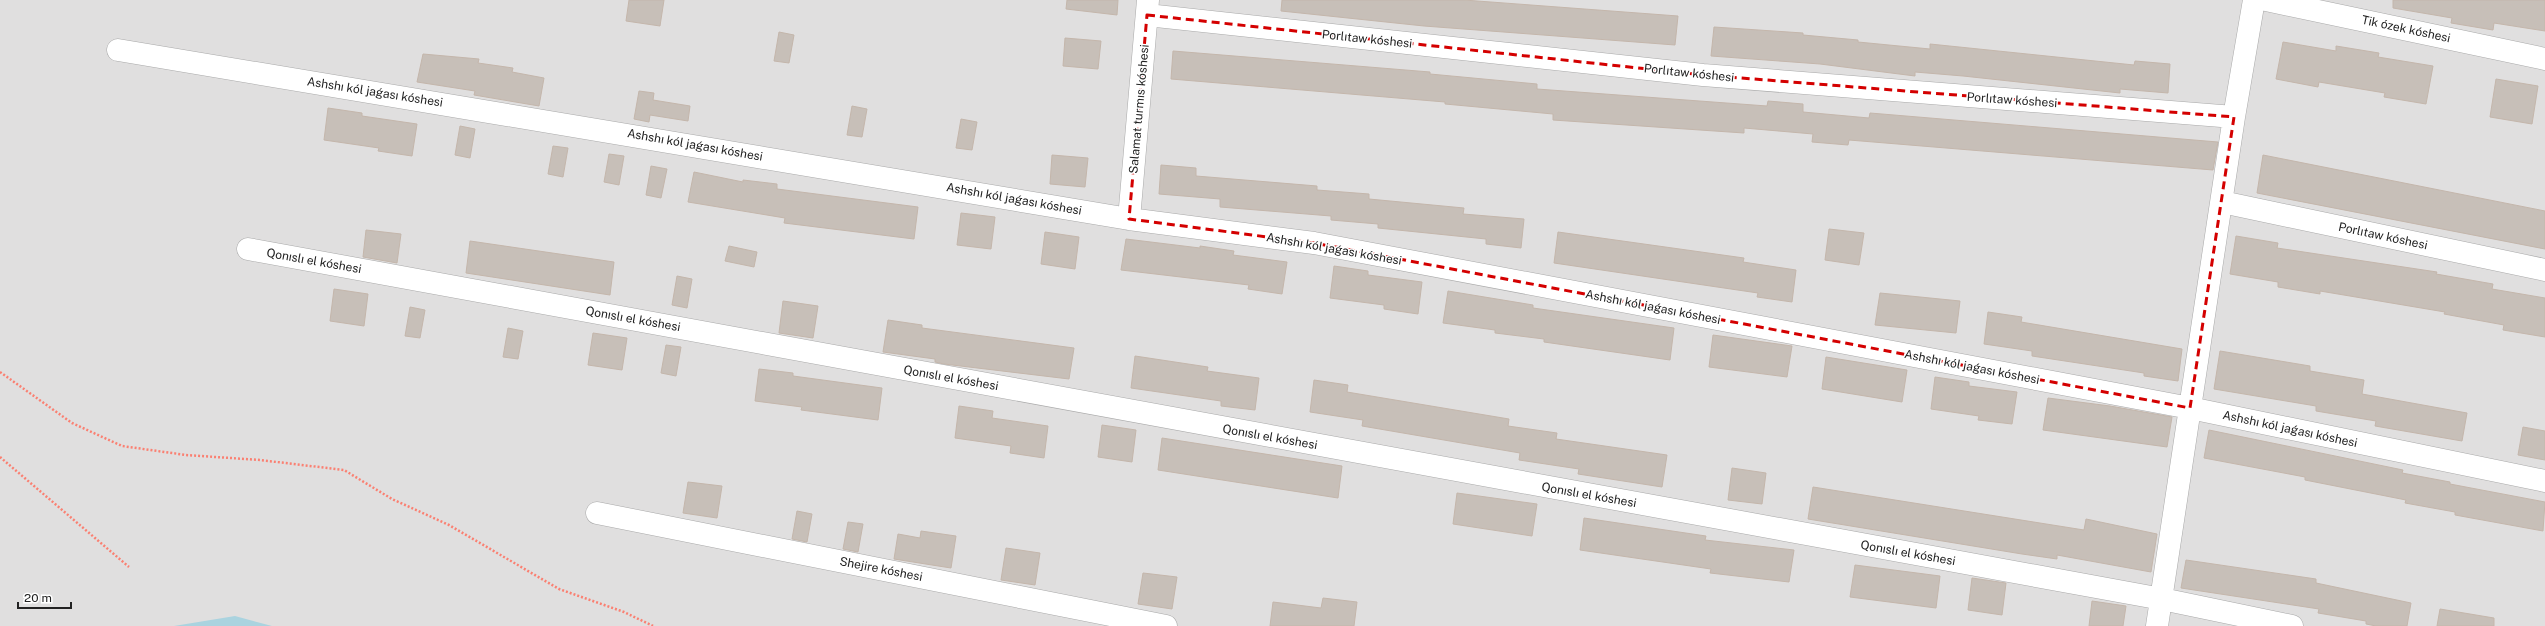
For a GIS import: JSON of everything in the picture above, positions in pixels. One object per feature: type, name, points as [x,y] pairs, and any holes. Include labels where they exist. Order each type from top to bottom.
[{"type":"street","points":[[2157,626],[2234,117],[2254,0]]},
{"type":"street","name":"Tik ózek kóshesi","points":[[2266,0],[2545,58]]},
{"type":"street","name":"Porlıtaw kóshesi","points":[[1147,8],[1703,75],[2234,117]]},
{"type":"street","name":"Salamat turmıs kóshesi","points":[[1129,219],[1147,8]]},
{"type":"street","name":"Ashshı kól jaǵası kóshesi","points":[[118,50],[1129,219],[1314,243],[2190,408],[2545,481]]},
{"type":"street","name":"Porlıtaw kóshesi","points":[[2222,202],[2545,270]]},
{"type":"street","name":"Qonıslı el kóshesi","points":[[248,248],[2162,599],[2292,626]]},
{"type":"street","name":"Shejire kóshesi","points":[[596,513],[1166,626]]},
{"type":"path","points":[[0,372],[72,423],[122,446],[186,455],[260,460],[344,470],[392,499],[449,524],[559,589],[624,612],[653,626]]},
{"type":"path","points":[[0,457],[130,567]]},
{"type":"highlighted area","points":[[1147,15],[1703,75],[2234,117],[2190,408],[1314,243],[1129,219]]},
{"type":"shaded area","points":[[0,0],[2545,0],[2545,626],[0,626]]},
{"type":"water","points":[[235,616],[272,626],[174,626]]},
{"type":"building","points":[[629,0],[664,0],[660,26],[626,21]]},
{"type":"building","points":[[1067,0],[1118,0],[1117,15],[1066,9]]},
{"type":"building","points":[[1282,0],[1464,0],[1678,16],[1675,45],[1424,26],[1281,11]]},
{"type":"building","points":[[2393,0],[2545,0],[2545,31],[2494,23],[2493,30],[2451,23],[2452,18],[2393,8]]},
{"type":"building","points":[[1714,27],[1803,33],[1803,35],[1858,40],[1858,42],[1930,49],[1930,44],[2134,65],[2135,61],[2170,64],[2168,93],[2120,89],[2120,93],[1963,76],[1915,72],[1915,76],[1820,64],[1711,56]]},
{"type":"building","points":[[779,32],[794,35],[789,63],[774,61]]},
{"type":"building","points":[[1065,38],[1101,41],[1098,69],[1063,66]]},
{"type":"building","points":[[2283,42],[2336,51],[2336,46],[2379,53],[2378,57],[2433,66],[2426,104],[2384,97],[2385,93],[2319,82],[2318,87],[2276,79]]},
{"type":"building","points":[[1173,51],[1430,72],[1430,74],[1537,84],[1537,89],[1767,106],[1768,101],[1803,104],[1803,112],[1869,118],[1870,113],[2218,142],[2213,170],[1849,140],[1848,145],[1812,142],[1813,134],[1744,128],[1744,133],[1553,120],[1553,114],[1445,104],[1445,102],[1171,79]]},
{"type":"building","points":[[423,54],[479,59],[478,63],[513,68],[512,72],[544,78],[539,106],[474,95],[475,91],[417,82]]},
{"type":"building","points":[[2496,79],[2538,86],[2532,124],[2490,117]]},
{"type":"building","points":[[639,91],[654,93],[653,100],[690,106],[688,121],[650,115],[649,122],[634,119]]},
{"type":"building","points":[[852,106],[867,109],[862,137],[847,135]]},
{"type":"building","points":[[328,108],[362,113],[362,116],[417,124],[412,156],[378,151],[379,148],[324,140]]},
{"type":"building","points":[[961,119],[977,122],[972,150],[956,148]]},
{"type":"building","points":[[460,126],[475,129],[470,158],[455,155]]},
{"type":"building","points":[[553,146],[568,148],[563,177],[548,174]]},
{"type":"building","points":[[609,154],[624,156],[619,185],[604,182]]},
{"type":"building","points":[[1052,155],[1088,158],[1085,187],[1050,184]]},
{"type":"building","points":[[2263,155],[2545,211],[2545,249],[2257,193]]},
{"type":"building","points":[[1161,165],[1196,168],[1196,176],[1317,186],[1317,190],[1369,194],[1369,199],[1464,208],[1463,214],[1524,219],[1521,248],[1486,244],[1486,239],[1378,228],[1378,224],[1331,220],[1331,216],[1220,207],[1220,199],[1159,194]]},
{"type":"building","points":[[651,166],[667,169],[661,198],[646,195]]},
{"type":"building","points":[[694,172],[743,182],[743,180],[777,184],[777,189],[918,207],[914,239],[784,223],[785,218],[688,202]]},
{"type":"building","points":[[961,213],[995,217],[991,249],[957,245]]},
{"type":"building","points":[[1829,229],[1864,233],[1859,265],[1825,260]]},
{"type":"building","points":[[366,230],[401,234],[397,263],[363,257]]},
{"type":"building","points":[[1045,232],[1079,237],[1075,269],[1041,264]]},
{"type":"building","points":[[1558,232],[1744,258],[1743,262],[1796,270],[1792,302],[1757,297],[1758,293],[1554,263]]},
{"type":"building","points":[[2236,236],[2278,243],[2277,248],[2437,272],[2436,274],[2493,284],[2492,289],[2545,298],[2545,337],[2503,330],[2504,325],[2444,314],[2445,312],[2320,291],[2320,294],[2278,287],[2278,282],[2230,274]]},
{"type":"building","points":[[1126,239],[1200,248],[1200,246],[1234,251],[1233,255],[1287,262],[1282,294],[1248,289],[1249,285],[1121,270]]},
{"type":"building","points":[[470,241],[614,262],[610,295],[466,273]]},
{"type":"building","points":[[729,246],[757,252],[754,267],[725,261]]},
{"type":"building","points":[[1334,266],[1368,271],[1368,275],[1422,282],[1418,314],[1384,309],[1384,305],[1330,298]]},
{"type":"building","points":[[677,276],[692,279],[687,308],[672,305]]},
{"type":"building","points":[[334,289],[368,294],[364,326],[330,321]]},
{"type":"building","points":[[1448,291],[1533,305],[1533,308],[1674,328],[1670,360],[1544,342],[1544,339],[1495,333],[1495,330],[1443,323]]},
{"type":"building","points":[[1880,293],[1960,301],[1956,333],[1875,325]]},
{"type":"building","points":[[783,301],[818,306],[813,338],[779,333]]},
{"type":"building","points":[[410,307],[425,310],[420,338],[405,336]]},
{"type":"building","points":[[1988,312],[2022,317],[2021,322],[2182,349],[2178,381],[2144,376],[2144,373],[2032,356],[2032,351],[1984,344]]},
{"type":"building","points":[[888,320],[922,325],[922,328],[1074,348],[1069,379],[944,364],[935,362],[935,359],[883,352]]},
{"type":"building","points":[[508,328],[523,331],[518,359],[503,357]]},
{"type":"building","points":[[593,333],[627,338],[622,370],[588,365]]},
{"type":"building","points":[[1713,335],[1792,346],[1787,377],[1709,367]]},
{"type":"building","points":[[666,345],[681,347],[676,376],[661,373]]},
{"type":"building","points":[[2220,351],[2310,366],[2310,371],[2364,380],[2362,394],[2467,413],[2462,441],[2375,426],[2376,421],[2316,411],[2316,406],[2214,389]]},
{"type":"building","points":[[1135,356],[1208,367],[1207,371],[1259,378],[1255,410],[1221,406],[1221,401],[1131,388]]},
{"type":"building","points":[[1826,357],[1907,370],[1902,402],[1822,389]]},
{"type":"building","points":[[759,369],[793,373],[793,376],[882,388],[878,420],[801,410],[802,407],[755,401]]},
{"type":"building","points":[[1935,377],[1969,382],[1969,386],[2017,392],[2012,424],[1978,420],[1979,416],[1931,409]]},
{"type":"building","points":[[1314,380],[1348,385],[1347,392],[1509,419],[1508,426],[1557,433],[1556,439],[1667,455],[1662,487],[1578,474],[1579,469],[1519,460],[1520,453],[1362,426],[1363,420],[1310,412]]},
{"type":"building","points":[[2048,398],[2110,406],[2172,417],[2167,447],[2043,430]]},
{"type":"building","points":[[959,406],[993,411],[992,418],[1048,426],[1044,458],[1010,453],[1011,446],[955,438]]},
{"type":"building","points":[[1102,425],[1136,430],[1132,462],[1098,457]]},
{"type":"building","points":[[2523,427],[2545,431],[2545,460],[2518,455]]},
{"type":"building","points":[[2209,430],[2403,470],[2402,473],[2450,482],[2450,484],[2545,502],[2543,531],[2455,515],[2455,512],[2405,503],[2406,500],[2305,480],[2305,477],[2204,458]]},
{"type":"building","points":[[1162,438],[1342,466],[1338,498],[1158,470]]},
{"type":"building","points":[[1732,468],[1766,473],[1762,504],[1728,500]]},
{"type":"building","points":[[688,482],[722,486],[717,518],[683,513]]},
{"type":"building","points":[[1813,487],[2084,530],[2086,519],[2157,534],[2151,572],[2057,555],[2057,559],[2022,554],[1808,519]]},
{"type":"building","points":[[1457,493],[1537,504],[1532,536],[1453,524]]},
{"type":"building","points":[[797,511],[812,514],[807,542],[792,539]]},
{"type":"building","points":[[1584,518],[1706,536],[1705,540],[1794,550],[1789,582],[1710,573],[1711,569],[1580,550]]},
{"type":"building","points":[[848,522],[863,524],[858,552],[843,549]]},
{"type":"building","points":[[921,531],[956,536],[951,568],[894,559],[898,534],[920,538]]},
{"type":"building","points":[[1006,548],[1040,553],[1035,585],[1001,580]]},
{"type":"building","points":[[2186,560],[2316,579],[2316,583],[2411,603],[2407,626],[2376,626],[2366,624],[2366,621],[2318,613],[2319,609],[2181,588]]},
{"type":"building","points":[[1855,565],[1940,576],[1936,608],[1850,597]]},
{"type":"building","points":[[1143,573],[1177,577],[1172,609],[1138,604]]},
{"type":"building","points":[[1972,578],[2006,583],[2002,615],[1968,610]]},
{"type":"building","points":[[1323,598],[1357,602],[1354,626],[1270,626],[1273,602],[1321,608]]},
{"type":"building","points":[[2092,601],[2126,606],[2123,626],[2089,626]]},
{"type":"building","points":[[2440,609],[2494,618],[2494,626],[2437,626]]}]
